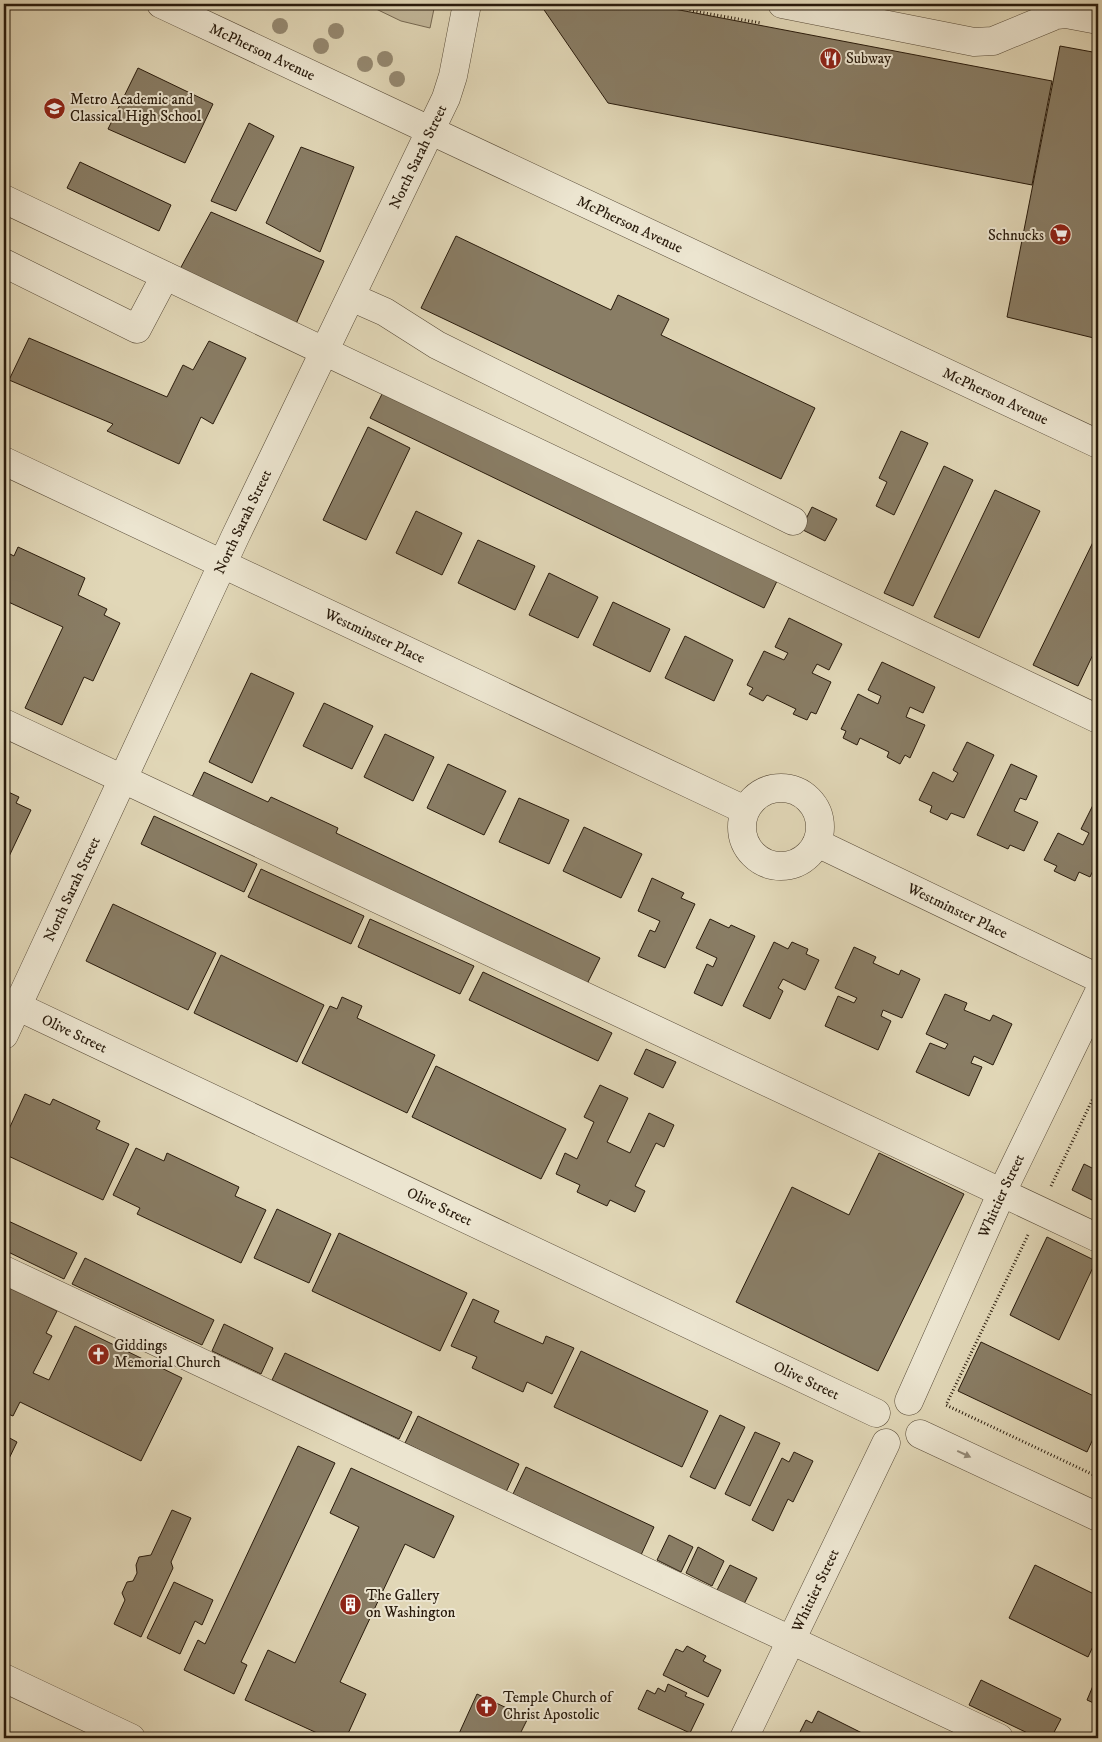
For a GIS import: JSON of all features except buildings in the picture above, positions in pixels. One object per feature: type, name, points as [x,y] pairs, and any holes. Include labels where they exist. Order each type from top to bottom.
[{"type":"street","name":"McPherson Avenue","points":[[161,4],[1098,444]]},
{"type":"street","name":"North Sarah Street","points":[[4,1035],[11,1003],[123,779],[223,564],[431,130],[453,76],[467,4]]},
{"type":"street","points":[[782,4],[875,12],[974,42],[993,41],[1056,15],[1066,14],[1098,20]]},
{"type":"street","points":[[4,199],[1098,718]]},
{"type":"street","points":[[4,263],[137,329],[165,276]]},
{"type":"street","points":[[351,297],[385,312],[437,345],[793,521]]},
{"type":"street","name":"Westminster Place","points":[[4,461],[745,810]]},
{"type":"street","points":[[4,723],[1098,1238]]},
{"type":"street","points":[[781,788],[793,790],[806,796],[813,805],[818,817],[820,830],[817,843],[810,853],[800,861],[787,865],[774,865],[762,861],[752,853],[745,842],[742,821],[745,810],[757,797],[768,791],[781,788]]},
{"type":"street","name":"Westminster Place","points":[[817,843],[1098,978]]},
{"type":"street","name":"Whittier Street","points":[[909,1401],[1002,1192],[1098,994]]},
{"type":"street","name":"Olive Street","points":[[11,1003],[876,1413]]},
{"type":"street","points":[[4,1270],[998,1738]]},
{"type":"street","points":[[902,1399],[909,1401],[919,1410],[922,1418],[920,1434],[910,1443],[902,1446],[886,1443],[876,1429],[876,1413],[881,1406],[891,1400],[902,1399]]},
{"type":"street","points":[[920,1434],[1098,1517]]},
{"type":"street","name":"Whittier Street","points":[[744,1738],[886,1443]]},
{"type":"street","points":[[4,1678],[131,1738]]},
{"type":"path","points":[[1098,1088],[946,1405],[1098,1477]]},
{"type":"shaded area","points":[[376,4],[435,4],[430,28],[401,21],[374,8]]},
{"type":"place","name":"Subway","points":[[830,58]]},
{"type":"place","name":"Metro Academic and Classical High School","points":[[54,108]]},
{"type":"place","name":"Schnucks","points":[[1060,235]]},
{"type":"place","name":"Giddings Memorial Church","points":[[98,1354]]},
{"type":"place","name":"The Gallery on Washington","points":[[350,1604]]},
{"type":"place","name":"Temple Church of Christ Apostolic","points":[[487,1706]]}]
